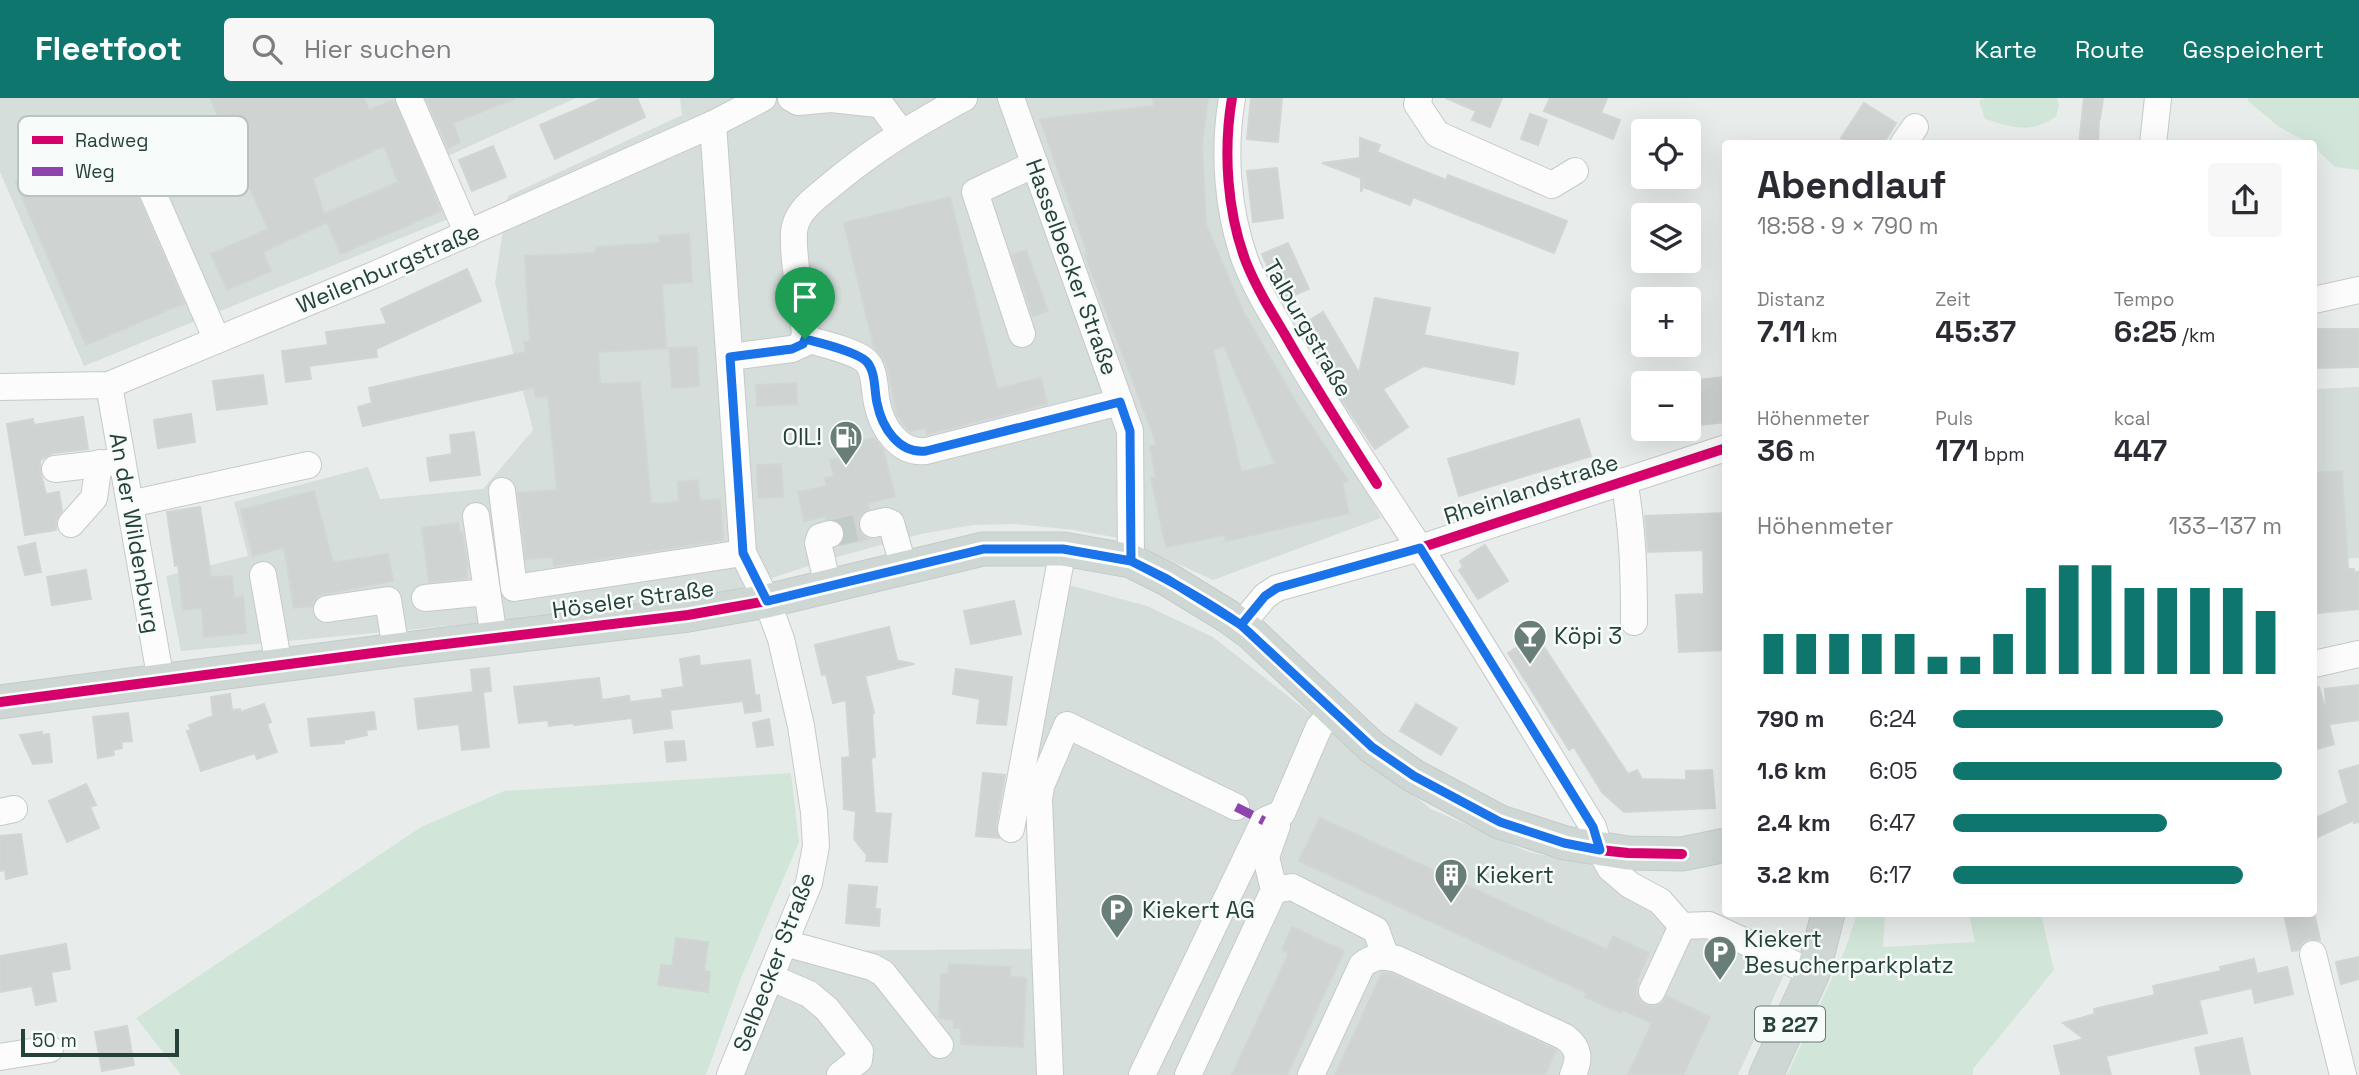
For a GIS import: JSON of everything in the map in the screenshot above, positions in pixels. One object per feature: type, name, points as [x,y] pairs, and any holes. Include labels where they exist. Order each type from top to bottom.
[{"type":"main road","name":"Höseler Straße","points":[[0,702],[688,615],[767,601],[983,549],[1063,549],[1131,561],[1167,579],[1241,625],[1333,712],[1383,754],[1414,776],[1500,822],[1535,835],[1600,850],[1682,854],[1722,846]]},
{"type":"main road","points":[[1682,854],[1722,859]]},
{"type":"main road","points":[[1807,917],[1816,965]]},
{"type":"main road","name":"B 227","points":[[1766,1075],[1816,965],[1827,917]]},
{"type":"street","points":[[410,98],[468,234]]},
{"type":"street","name":"Weilenburgstraße","points":[[0,387],[109,385],[468,234],[721,112],[763,98]]},
{"type":"street","points":[[791,98],[799,102],[860,99],[881,105],[901,132]]},
{"type":"street","points":[[730,357],[792,349],[803,344],[805,339],[794,240],[796,224],[807,206],[859,161],[901,132],[964,98]]},
{"type":"street","name":"Hasselbecker Straße","points":[[1011,98],[1130,431],[1131,561]]},
{"type":"street","name":"Talburgstraße","points":[[1232,98],[1228,153],[1231,199],[1236,230],[1246,262],[1262,295],[1308,375],[1420,548],[1454,621],[1593,827],[1600,850],[1610,868],[1624,882],[1660,901],[1682,926]]},
{"type":"street","points":[[1419,98],[1417,104],[1437,134],[1552,185],[1575,172]]},
{"type":"street","points":[[2153,140],[2158,98]]},
{"type":"street","points":[[502,491],[514,588],[743,553],[730,357],[721,112]]},
{"type":"street","points":[[1022,334],[975,192],[1035,164]]},
{"type":"street","points":[[154,196],[217,340]]},
{"type":"street","points":[[2317,299],[2359,290]]},
{"type":"street","points":[[805,339],[865,360],[871,369],[877,406],[886,425],[896,442],[910,450],[926,451],[1120,402]]},
{"type":"street","name":"An der Wildenburg","points":[[109,385],[111,462],[130,504],[161,681]]},
{"type":"street","name":"Rheinlandstraße","points":[[1241,625],[1265,596],[1277,588],[1420,548],[1722,449]]},
{"type":"street","points":[[55,469],[111,462]]},
{"type":"street","points":[[71,524],[93,498],[111,462]]},
{"type":"street","points":[[130,504],[308,465]]},
{"type":"street","points":[[1624,481],[1632,545],[1634,622]]},
{"type":"street","points":[[476,516],[494,638]]},
{"type":"street","points":[[873,524],[886,521],[891,523],[904,568]]},
{"type":"street","points":[[828,586],[818,543],[820,537],[830,534]]},
{"type":"street","points":[[1011,829],[1063,549]]},
{"type":"street","name":"Selbecker Straße","points":[[730,1075],[809,883],[816,846],[814,812],[801,726],[781,639],[767,601],[743,553]]},
{"type":"street","points":[[263,575],[279,666]]},
{"type":"street","points":[[425,598],[487,592]]},
{"type":"street","points":[[327,609],[388,600],[396,650]]},
{"type":"street","points":[[2317,663],[2359,654]]},
{"type":"street","points":[[1188,1075],[1275,890],[1266,857],[1319,727],[1333,712]]},
{"type":"street","points":[[1050,1075],[1039,800],[1041,786],[1067,725],[1236,807]]},
{"type":"street","points":[[1142,1075],[1264,821],[1282,813]]},
{"type":"street","points":[[1275,890],[1292,887],[1376,930],[1385,956]]},
{"type":"street","points":[[1652,990],[1677,961],[1682,926],[1709,925],[1816,965]]},
{"type":"street","points":[[785,943],[872,967],[883,973],[940,1045]]},
{"type":"street","points":[[2314,954],[2343,1075]]},
{"type":"street","points":[[1311,1075],[1362,965],[1372,957],[1385,956],[1397,959],[1565,1037],[1574,1044],[1578,1054],[1573,1075]]},
{"type":"street","points":[[770,977],[809,995],[827,1009],[860,1051],[859,1060],[840,1075]]},
{"type":"street","points":[[0,1057],[50,1049]]},
{"type":"shaded area","points":[[0,98],[576,98],[439,160],[463,213],[84,366],[0,172]]},
{"type":"shaded area","points":[[680,98],[1223,98],[1227,227],[1381,518],[1213,580],[1124,539],[1015,524],[973,525],[921,534],[830,559],[732,591],[620,610],[181,651],[166,576],[248,556],[234,502],[368,467],[380,499],[483,489],[533,430],[495,283],[508,196],[682,115]]},
{"type":"shaded area","points":[[2359,387],[2359,558],[2317,560],[2317,389]]},
{"type":"shaded area","points":[[1069,585],[1147,606],[1213,637],[1431,809],[1529,852],[1628,873],[1688,912],[1713,913],[1767,936],[1799,942],[1738,1075],[744,1075],[792,951],[1031,949],[1031,768]]},
{"type":"green space","points":[[1985,98],[2057,98],[2059,105],[2056,117],[2037,126],[2021,128],[1985,119],[1979,101]]},
{"type":"green space","points":[[2248,98],[2359,98],[2359,170],[2335,167],[2317,150],[2317,140],[2303,140],[2279,127],[2248,101]]},
{"type":"green space","points":[[791,773],[799,842],[741,978],[706,1075],[181,1075],[136,1018],[421,827],[504,791]]},
{"type":"green space","points":[[1856,917],[1885,917],[1883,947],[1975,942],[1970,917],[2042,917],[2054,970],[1973,1069],[1973,1075],[1787,1075],[1845,950]]},
{"type":"building","points":[[210,98],[364,98],[369,110],[394,100],[441,211],[341,254],[327,222],[263,252],[271,271],[227,290],[211,254],[268,229],[248,184],[248,116],[218,116]],"holes":[[[384,146],[398,182],[324,214],[313,178]]]},
{"type":"building","points":[[426,98],[514,99],[453,123],[460,142],[448,148]]},
{"type":"building","points":[[603,98],[637,98],[645,117],[555,159],[540,125]]},
{"type":"building","points":[[1153,98],[1208,98],[1202,144],[1206,225],[1243,311],[1297,404],[1348,481],[1342,483],[1349,513],[1226,541],[1224,535],[1166,547],[1151,478],[1156,477],[1150,446],[1157,445],[1085,255],[1088,255],[1040,119],[1154,106]],"holes":[[[1224,346],[1275,464],[1241,472],[1213,350]]]},
{"type":"building","points":[[1251,98],[1282,98],[1278,142],[1247,139]]},
{"type":"building","points":[[1446,98],[1502,98],[1490,127],[1472,120],[1476,111]]},
{"type":"building","points":[[1550,98],[1607,98],[1601,113],[1620,120],[1613,139],[1544,111]]},
{"type":"building","points":[[2084,98],[2103,98],[2098,140],[2079,140]]},
{"type":"building","points":[[1864,103],[1896,123],[1885,140],[1841,138]]},
{"type":"building","points":[[1530,114],[1547,120],[1538,145],[1521,139]]},
{"type":"building","points":[[1360,138],[1380,145],[1377,152],[1401,162],[1446,180],[1448,175],[1567,221],[1554,253],[1413,197],[1410,205],[1363,187],[1361,192],[1361,178],[1322,163],[1360,158]]},
{"type":"building","points":[[493,146],[506,177],[472,191],[459,160]]},
{"type":"building","points":[[1277,168],[1283,218],[1253,222],[1247,171]]},
{"type":"building","points":[[21,196],[138,196],[184,303],[86,345]]},
{"type":"building","points":[[950,197],[997,389],[1041,378],[1047,404],[927,434],[926,428],[909,431],[897,415],[887,365],[874,347],[844,223]]},
{"type":"building","points":[[689,234],[692,282],[662,284],[666,348],[598,352],[600,384],[640,382],[651,504],[679,502],[678,482],[698,480],[700,501],[720,499],[723,540],[554,566],[553,557],[526,559],[518,493],[557,490],[548,396],[536,397],[534,387],[363,426],[358,407],[372,403],[369,388],[526,352],[524,342],[530,342],[525,256],[596,253],[596,247],[660,243],[659,236]]},
{"type":"building","points":[[1288,243],[1309,289],[1282,300],[1262,254]]},
{"type":"building","points":[[1026,250],[1048,311],[1033,316],[1012,255]]},
{"type":"building","points":[[467,269],[481,301],[376,349],[377,357],[309,366],[311,379],[286,382],[282,351],[328,345],[326,332],[387,324],[381,309]]},
{"type":"building","points":[[1375,298],[1430,308],[1424,335],[1518,353],[1514,384],[1424,366],[1383,389],[1408,427],[1375,449],[1341,399],[1299,327],[1323,312],[1359,373]]},
{"type":"building","points":[[2317,329],[2359,329],[2359,367],[2317,368]]},
{"type":"building","points":[[697,347],[699,386],[672,388],[669,348]]},
{"type":"building","points":[[263,375],[267,404],[217,410],[213,381]]},
{"type":"building","points":[[1722,377],[1722,422],[1701,425],[1701,380]]},
{"type":"building","points":[[796,383],[797,404],[757,406],[756,385]]},
{"type":"building","points":[[191,414],[195,442],[158,448],[154,420]]},
{"type":"building","points":[[83,417],[88,449],[53,453],[40,460],[46,494],[59,492],[62,511],[56,520],[56,530],[25,535],[7,424],[33,419],[34,425]]},
{"type":"building","points":[[1579,419],[1591,456],[1459,496],[1448,459]]},
{"type":"building","points":[[474,432],[480,475],[430,481],[427,458],[452,454],[450,435]]},
{"type":"building","points":[[874,438],[883,450],[895,496],[868,503],[869,509],[858,519],[858,527],[861,534],[868,539],[842,545],[845,529],[841,523],[826,519],[826,516],[804,521],[798,492],[827,486],[825,478],[834,476],[830,460],[839,458],[836,446]]},
{"type":"building","points":[[781,464],[783,497],[758,498],[757,465]]},
{"type":"building","points":[[2342,471],[2348,569],[2359,572],[2359,609],[2318,613],[2317,473]]},
{"type":"building","points":[[314,491],[333,563],[388,554],[393,581],[318,595],[312,606],[294,608],[284,547],[253,556],[241,510]]},
{"type":"building","points":[[200,507],[211,577],[232,576],[234,598],[243,596],[246,633],[204,637],[202,608],[183,610],[178,565],[175,566],[167,512]]},
{"type":"building","points":[[1722,513],[1722,650],[1679,652],[1676,595],[1704,594],[1703,550],[1648,552],[1645,516]]},
{"type":"building","points":[[458,523],[459,532],[462,532],[467,578],[429,582],[422,528]]},
{"type":"building","points":[[35,543],[41,572],[25,575],[18,547]]},
{"type":"building","points":[[1485,545],[1508,581],[1478,599],[1459,570],[1463,567],[1460,561]]},
{"type":"building","points":[[86,570],[91,599],[52,605],[47,577]]},
{"type":"building","points":[[1014,601],[1021,634],[971,644],[964,611]]},
{"type":"building","points":[[889,627],[895,660],[914,664],[865,676],[874,713],[875,757],[871,758],[875,813],[891,814],[887,862],[866,861],[867,855],[854,839],[856,811],[844,809],[842,758],[850,757],[846,700],[833,703],[826,674],[822,675],[815,645]]},
{"type":"building","points":[[1536,635],[1628,774],[1637,770],[1642,779],[1686,780],[1686,771],[1712,770],[1715,808],[1624,812],[1602,792],[1574,747],[1569,750],[1508,653]]},
{"type":"building","points":[[699,656],[700,666],[750,660],[755,696],[759,695],[761,711],[745,713],[743,701],[670,710],[672,728],[634,733],[632,718],[574,725],[549,726],[548,720],[519,723],[514,687],[599,678],[602,700],[629,696],[630,702],[663,698],[662,690],[684,687],[680,659]]},
{"type":"building","points":[[489,668],[491,691],[483,692],[489,747],[462,750],[459,724],[418,729],[415,699],[473,692],[471,670]]},
{"type":"building","points":[[956,669],[1012,677],[1006,725],[977,723],[980,699],[953,694]]},
{"type":"building","points":[[2359,685],[2359,720],[2329,724],[2334,744],[2317,749],[2317,687],[2324,705],[2325,689]]},
{"type":"building","points":[[230,694],[232,710],[240,709],[241,712],[264,704],[271,722],[267,724],[277,752],[257,759],[255,753],[201,771],[187,731],[191,730],[189,725],[213,716],[211,697]]},
{"type":"building","points":[[1416,704],[1457,728],[1441,755],[1400,731]]},
{"type":"building","points":[[374,712],[376,729],[366,730],[367,735],[344,740],[344,743],[311,746],[308,719]]},
{"type":"building","points":[[128,713],[132,741],[121,742],[122,748],[113,750],[114,755],[98,758],[93,717]]},
{"type":"building","points":[[769,719],[773,745],[757,747],[753,723]]},
{"type":"building","points":[[42,732],[42,735],[49,734],[52,762],[33,764],[20,735]]},
{"type":"building","points":[[684,741],[686,760],[667,762],[665,742]]},
{"type":"building","points":[[2359,765],[2359,822],[2354,823],[2354,820],[2317,838],[2317,818],[2348,803],[2339,771]]},
{"type":"building","points":[[983,773],[1005,775],[996,826],[999,838],[976,836]]},
{"type":"building","points":[[86,784],[96,805],[90,807],[99,828],[67,842],[49,801]]},
{"type":"building","name":"Kiekert","points":[[1320,818],[1607,950],[1613,936],[1649,953],[1636,982],[1640,1001],[1654,1007],[1662,1003],[1667,996],[1710,1017],[1683,1075],[1628,1075],[1652,1023],[1585,997],[1587,993],[1299,861]]},
{"type":"building","points":[[21,834],[27,874],[6,879],[5,870],[0,871],[0,836]]},
{"type":"building","points":[[849,885],[877,887],[875,909],[880,909],[879,926],[846,923]]},
{"type":"building","points":[[2315,917],[2320,940],[2309,939],[2302,943],[2298,950],[2292,951],[2285,918]]},
{"type":"building","points":[[1292,927],[1344,951],[1287,1075],[1232,1075],[1289,953],[1282,950]]},
{"type":"building","points":[[676,938],[708,942],[704,971],[710,972],[708,992],[658,985],[661,965],[672,966]]},
{"type":"building","points":[[66,944],[70,969],[51,972],[56,1001],[36,1005],[32,986],[0,992],[0,956]]},
{"type":"building","points":[[2359,957],[2359,979],[2341,984],[2336,962]]},
{"type":"building","points":[[2254,959],[2257,974],[2287,967],[2293,994],[2255,1003],[2252,988],[2199,1000],[2207,1033],[2106,1056],[2111,1075],[2061,1075],[2054,1046],[2084,1039],[2063,1023],[2095,1014],[2094,1009],[2155,995],[2153,986],[2221,971],[2220,967]]},
{"type":"building","points":[[949,964],[1011,967],[1010,977],[1026,978],[1023,1047],[961,1044],[961,1028],[954,1028],[954,1020],[939,1018],[941,974],[948,974]]},
{"type":"building","points":[[1382,973],[1392,974],[1556,1050],[1545,1075],[1335,1075]]},
{"type":"building","points":[[127,1026],[134,1065],[102,1071],[95,1032]]},
{"type":"building","points":[[2242,1038],[2250,1075],[2201,1075],[2195,1048]]},
{"type":"tunnel","points":[[830,534],[873,524]]},
{"type":"marked path","points":[[1236,807],[1264,821]]},
{"type":"cycle path","points":[[1232,98],[1228,181],[1235,223],[1246,262],[1263,298],[1377,484]]},
{"type":"cycle path","points":[[1241,625],[1265,596],[1277,588],[1420,548],[1722,449]]},
{"type":"cycle path","points":[[0,702],[688,615],[767,601],[983,549],[1063,549],[1131,561],[1167,579],[1229,617],[1252,634],[1372,747],[1414,776],[1500,822],[1565,843],[1600,850],[1682,854]]},
{"type":"place","name":"OIL!","points":[[846,467]]},
{"type":"place","name":"Köpi 3","points":[[1530,666]]},
{"type":"place","name":"Kiekert","points":[[1451,905]]},
{"type":"place","name":"Kiekert AG","points":[[1117,940]]},
{"type":"place","name":"Kiekert Besucherparkplatz","points":[[1720,982]]},
{"type":"route","points":[[805,339],[803,344],[792,349],[730,357],[743,553],[767,601],[983,549],[1063,549],[1131,561],[1167,579],[1241,625],[1372,747],[1414,776],[1500,822],[1535,835],[1600,850],[1593,827],[1420,548],[1277,588],[1265,596],[1241,625],[1229,617],[1167,579],[1131,561],[1130,431],[1120,402],[919,452],[896,442],[886,425],[877,406],[871,369],[865,360],[805,339]]}]
